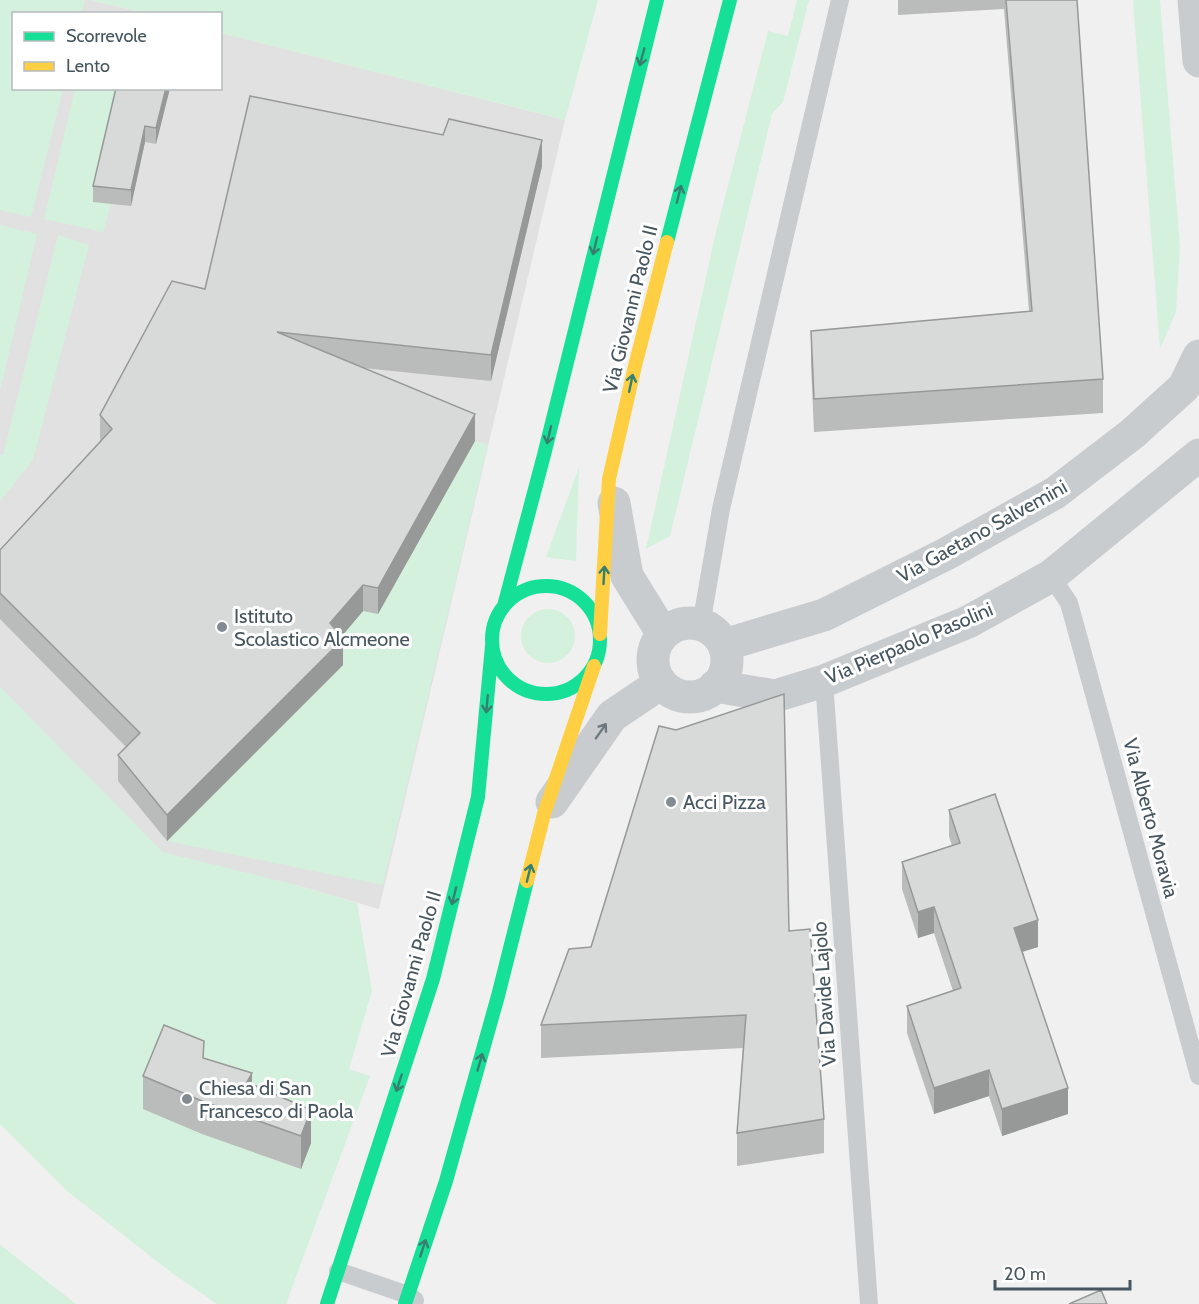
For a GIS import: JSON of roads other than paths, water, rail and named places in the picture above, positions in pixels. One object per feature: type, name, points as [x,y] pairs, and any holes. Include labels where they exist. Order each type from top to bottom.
[{"type":"street","points":[[504,606],[543,462],[613,170],[657,0]]},
{"type":"street","name":"Via Giovanni Paolo II","points":[[600,634],[609,479],[634,366],[730,0]]},
{"type":"street","points":[[1194,0],[1199,62]]},
{"type":"street","name":"Via Gaetano Salvemini","points":[[712,635],[824,615],[946,554],[1055,493],[1132,435],[1184,387],[1199,356]]},
{"type":"street","name":"Via Pierpaolo Pasolini","points":[[715,686],[775,696],[824,681],[968,622],[1051,576],[1199,455]]},
{"type":"street","points":[[609,479],[627,576],[663,634]]},
{"type":"street","points":[[411,1301],[492,1017],[544,814],[600,652],[600,634],[595,616],[585,601],[570,591],[552,586],[534,587],[517,593],[496,618],[492,646],[497,662],[506,676],[519,686],[536,693],[553,693],[569,689],[583,680],[594,666]]},
{"type":"street","points":[[681,623],[712,635],[727,656],[722,677],[715,686],[705,693],[687,696],[670,691],[661,683],[656,674],[653,654],[656,643],[663,634],[681,623]]},
{"type":"street","name":"Via Giovanni Paolo II","points":[[327,1304],[433,979],[476,808],[492,646]]},
{"type":"street","points":[[544,814],[612,716],[661,683]]},
{"type":"lane","points":[[712,635],[721,509],[840,0]]},
{"type":"lane","name":"Via Alberto Moravia","points":[[1051,576],[1069,603],[1199,1076]]},
{"type":"lane","name":"Via Davide Lajolo","points":[[824,681],[869,1304]]},
{"type":"lane","points":[[338,1271],[411,1301]]},
{"type":"place","name":"Istituto Scolastico Alcmeone","points":[[222,627]]},
{"type":"place","name":"Acci Pizza","points":[[671,802]]},
{"type":"place","name":"Chiesa di San Francesco di Paola","points":[[187,1099]]}]
